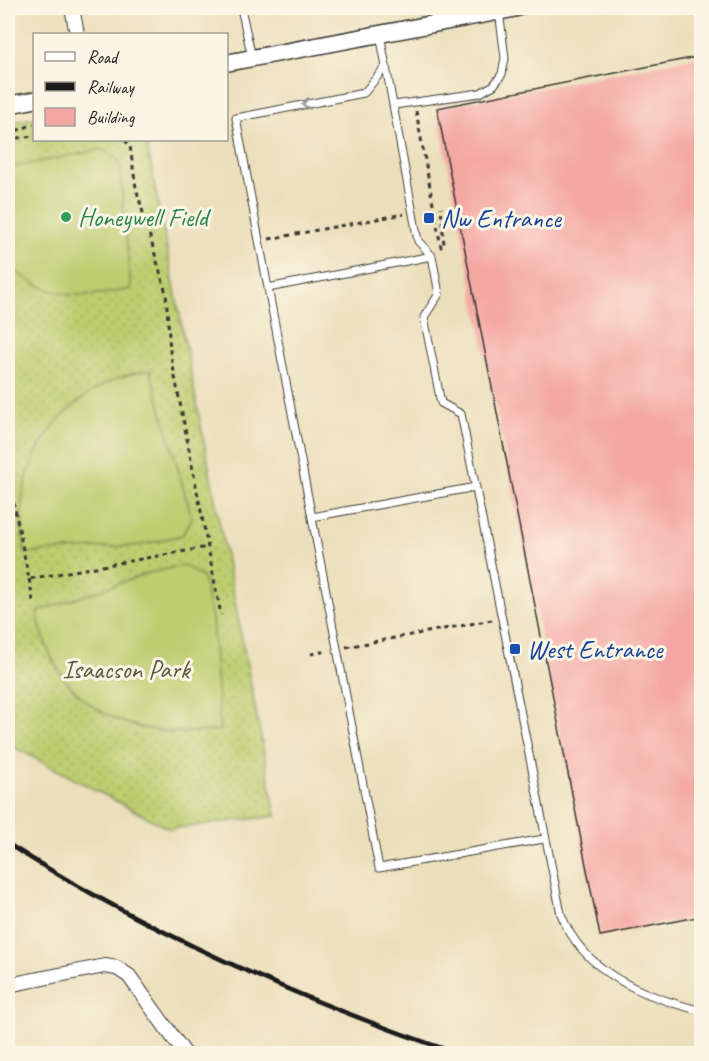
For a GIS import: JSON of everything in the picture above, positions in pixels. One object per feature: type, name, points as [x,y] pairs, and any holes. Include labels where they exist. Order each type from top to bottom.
[{"type":"street","points":[[72,8],[77,33]]},
{"type":"street","points":[[228,63],[380,33],[449,14],[517,8]]},
{"type":"street","points":[[8,105],[33,100]]},
{"type":"street","points":[[8,985],[105,966],[117,968],[129,976],[185,1053]]},
{"type":"lane","points":[[241,8],[252,58]]},
{"type":"lane","points":[[394,105],[480,93],[494,85],[502,74],[505,58],[499,11]]},
{"type":"lane","points":[[380,33],[418,241],[432,256],[439,294],[424,317],[441,403],[461,414],[544,839],[561,914],[582,949],[620,981],[654,997],[702,1011]]},
{"type":"lane","points":[[386,66],[364,93],[236,118],[379,868],[544,839]]},
{"type":"lane","points":[[268,288],[432,256]]},
{"type":"lane","points":[[312,517],[476,487]]},
{"type":"path","points":[[416,110],[441,247],[444,246],[441,207]]},
{"type":"path","points":[[8,134],[33,124]]},
{"type":"path","points":[[8,139],[33,136]]},
{"type":"path","points":[[125,141],[130,146],[136,188],[166,293],[170,351],[221,615]]},
{"type":"path","points":[[267,240],[433,208]]},
{"type":"path","points":[[8,476],[34,605]]},
{"type":"path","points":[[29,579],[208,547]]},
{"type":"path","points":[[311,654],[501,619]]},
{"type":"green space","name":"Isaacson Park","points":[[33,118],[33,141],[146,141],[276,816],[169,829],[8,744],[8,123]]},
{"type":"green space","name":"Honeywell Field","points":[[103,149],[119,161],[131,289],[81,295],[52,291],[37,285],[8,265],[8,168]]},
{"type":"green space","points":[[150,370],[192,519],[182,535],[141,545],[25,553],[22,502],[27,478],[48,433],[82,398],[103,385]]},
{"type":"green space","points":[[184,565],[203,578],[212,619],[220,730],[187,732],[156,730],[127,723],[101,712],[79,695],[60,673],[46,645],[37,612],[149,573]]},
{"type":"building","points":[[702,56],[702,916],[600,936],[437,108]]},
{"type":"railway","points":[[8,844],[115,906],[227,962],[342,1011],[459,1054]]},
{"type":"place","name":"Honeywell Field","points":[[66,217]]},
{"type":"place","name":"Nw Entrance","points":[[429,218]]},
{"type":"place","name":"West Entrance","points":[[515,649]]}]
